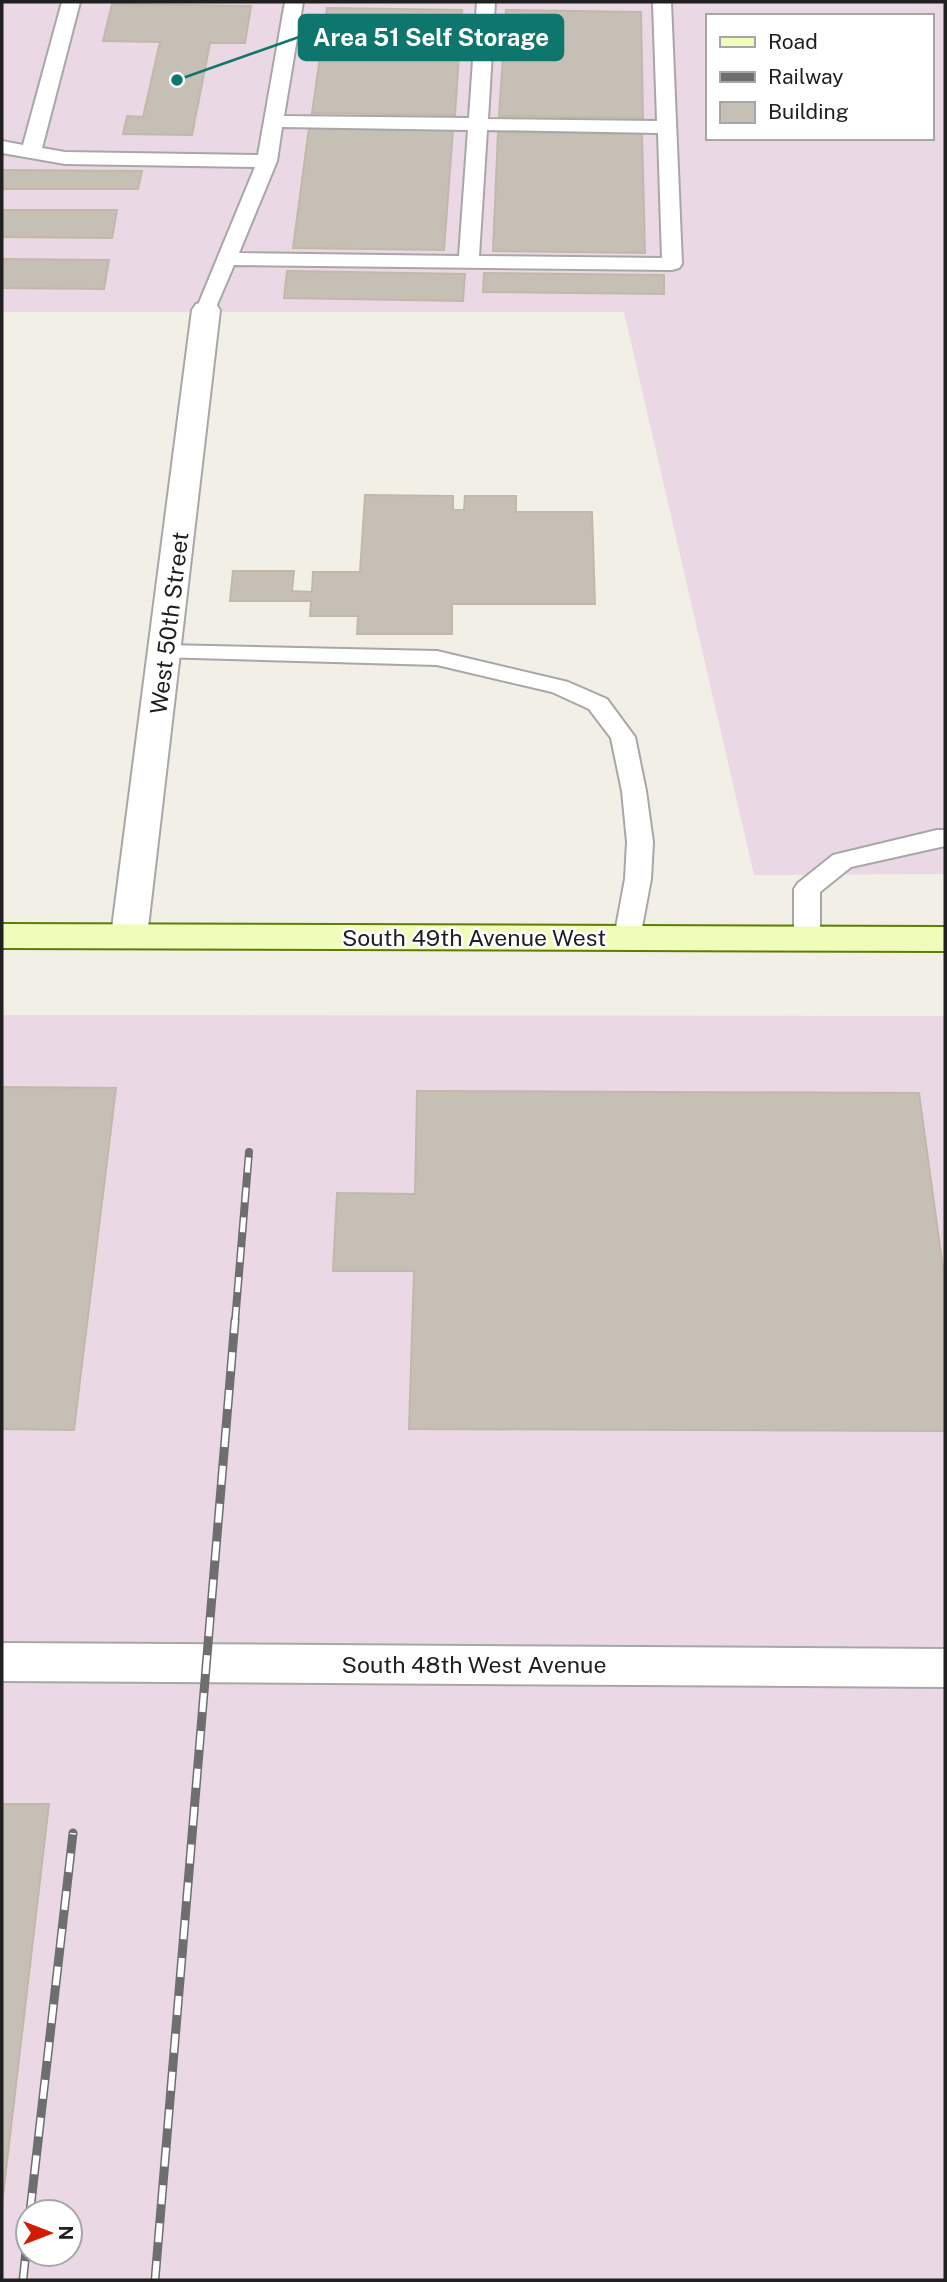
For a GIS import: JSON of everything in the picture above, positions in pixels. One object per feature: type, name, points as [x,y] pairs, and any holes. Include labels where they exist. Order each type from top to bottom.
[{"type":"street","name":"West 50th Street","points":[[129,936],[206,310]]},
{"type":"street","name":"South 49th Avenue West","points":[[2,936],[945,939]]},
{"type":"street","name":"South 48th West Avenue","points":[[2,1661],[945,1668]]},
{"type":"lane","points":[[31,152],[71,2]]},
{"type":"lane","points":[[206,310],[267,161],[294,2]]},
{"type":"lane","points":[[470,262],[486,2]]},
{"type":"lane","points":[[227,259],[672,264],[662,2]]},
{"type":"lane","points":[[274,121],[667,127]]},
{"type":"lane","points":[[2,147],[65,158],[267,161]]},
{"type":"lane","points":[[165,652],[438,658],[560,687],[598,704],[623,737],[634,791],[640,842],[639,867],[627,938]]},
{"type":"lane","points":[[807,939],[807,889],[842,861],[945,838]]},
{"type":"shaded area","points":[[2,2],[945,2],[945,874],[754,875],[624,312],[2,312]]},
{"type":"shaded area","points":[[2,1015],[945,1016],[945,2280],[2,2280]]},
{"type":"building","points":[[112,4],[251,6],[245,43],[210,43],[192,135],[123,134],[127,116],[143,117],[160,42],[103,41]]},
{"type":"building","points":[[327,8],[462,10],[455,115],[312,113]]},
{"type":"building","points":[[506,10],[641,12],[643,118],[499,116]]},
{"type":"building","points":[[309,128],[453,130],[444,250],[293,248]]},
{"type":"building","points":[[498,132],[642,134],[645,253],[493,251]]},
{"type":"building","points":[[2,170],[142,171],[138,189],[2,189]]},
{"type":"building","points":[[2,210],[117,210],[112,238],[2,237]]},
{"type":"building","points":[[2,259],[109,260],[104,289],[2,288]]},
{"type":"building","points":[[287,271],[465,274],[463,301],[284,298]]},
{"type":"building","points":[[484,273],[664,275],[664,294],[483,292]]},
{"type":"building","points":[[365,495],[453,496],[453,510],[464,510],[465,496],[516,496],[516,512],[592,512],[595,604],[452,604],[452,634],[357,634],[358,616],[310,616],[311,601],[230,601],[233,571],[294,571],[292,591],[312,592],[313,572],[360,572]]},
{"type":"building","points":[[2,1087],[116,1088],[74,1430],[2,1429]]},
{"type":"building","points":[[417,1091],[919,1093],[945,1283],[945,1431],[409,1429],[414,1271],[333,1271],[337,1193],[415,1194]]},
{"type":"building","points":[[2,1804],[49,1804],[2,2204]]},
{"type":"railway","points":[[235,1322],[249,1152]]},
{"type":"railway","points":[[155,2280],[235,1320]]},
{"type":"railway","points":[[32,2198],[73,1833]]},
{"type":"railway","points":[[23,2280],[24,2268]]},
{"type":"place","name":"Area 51 Self Storage","points":[[177,80]]}]
